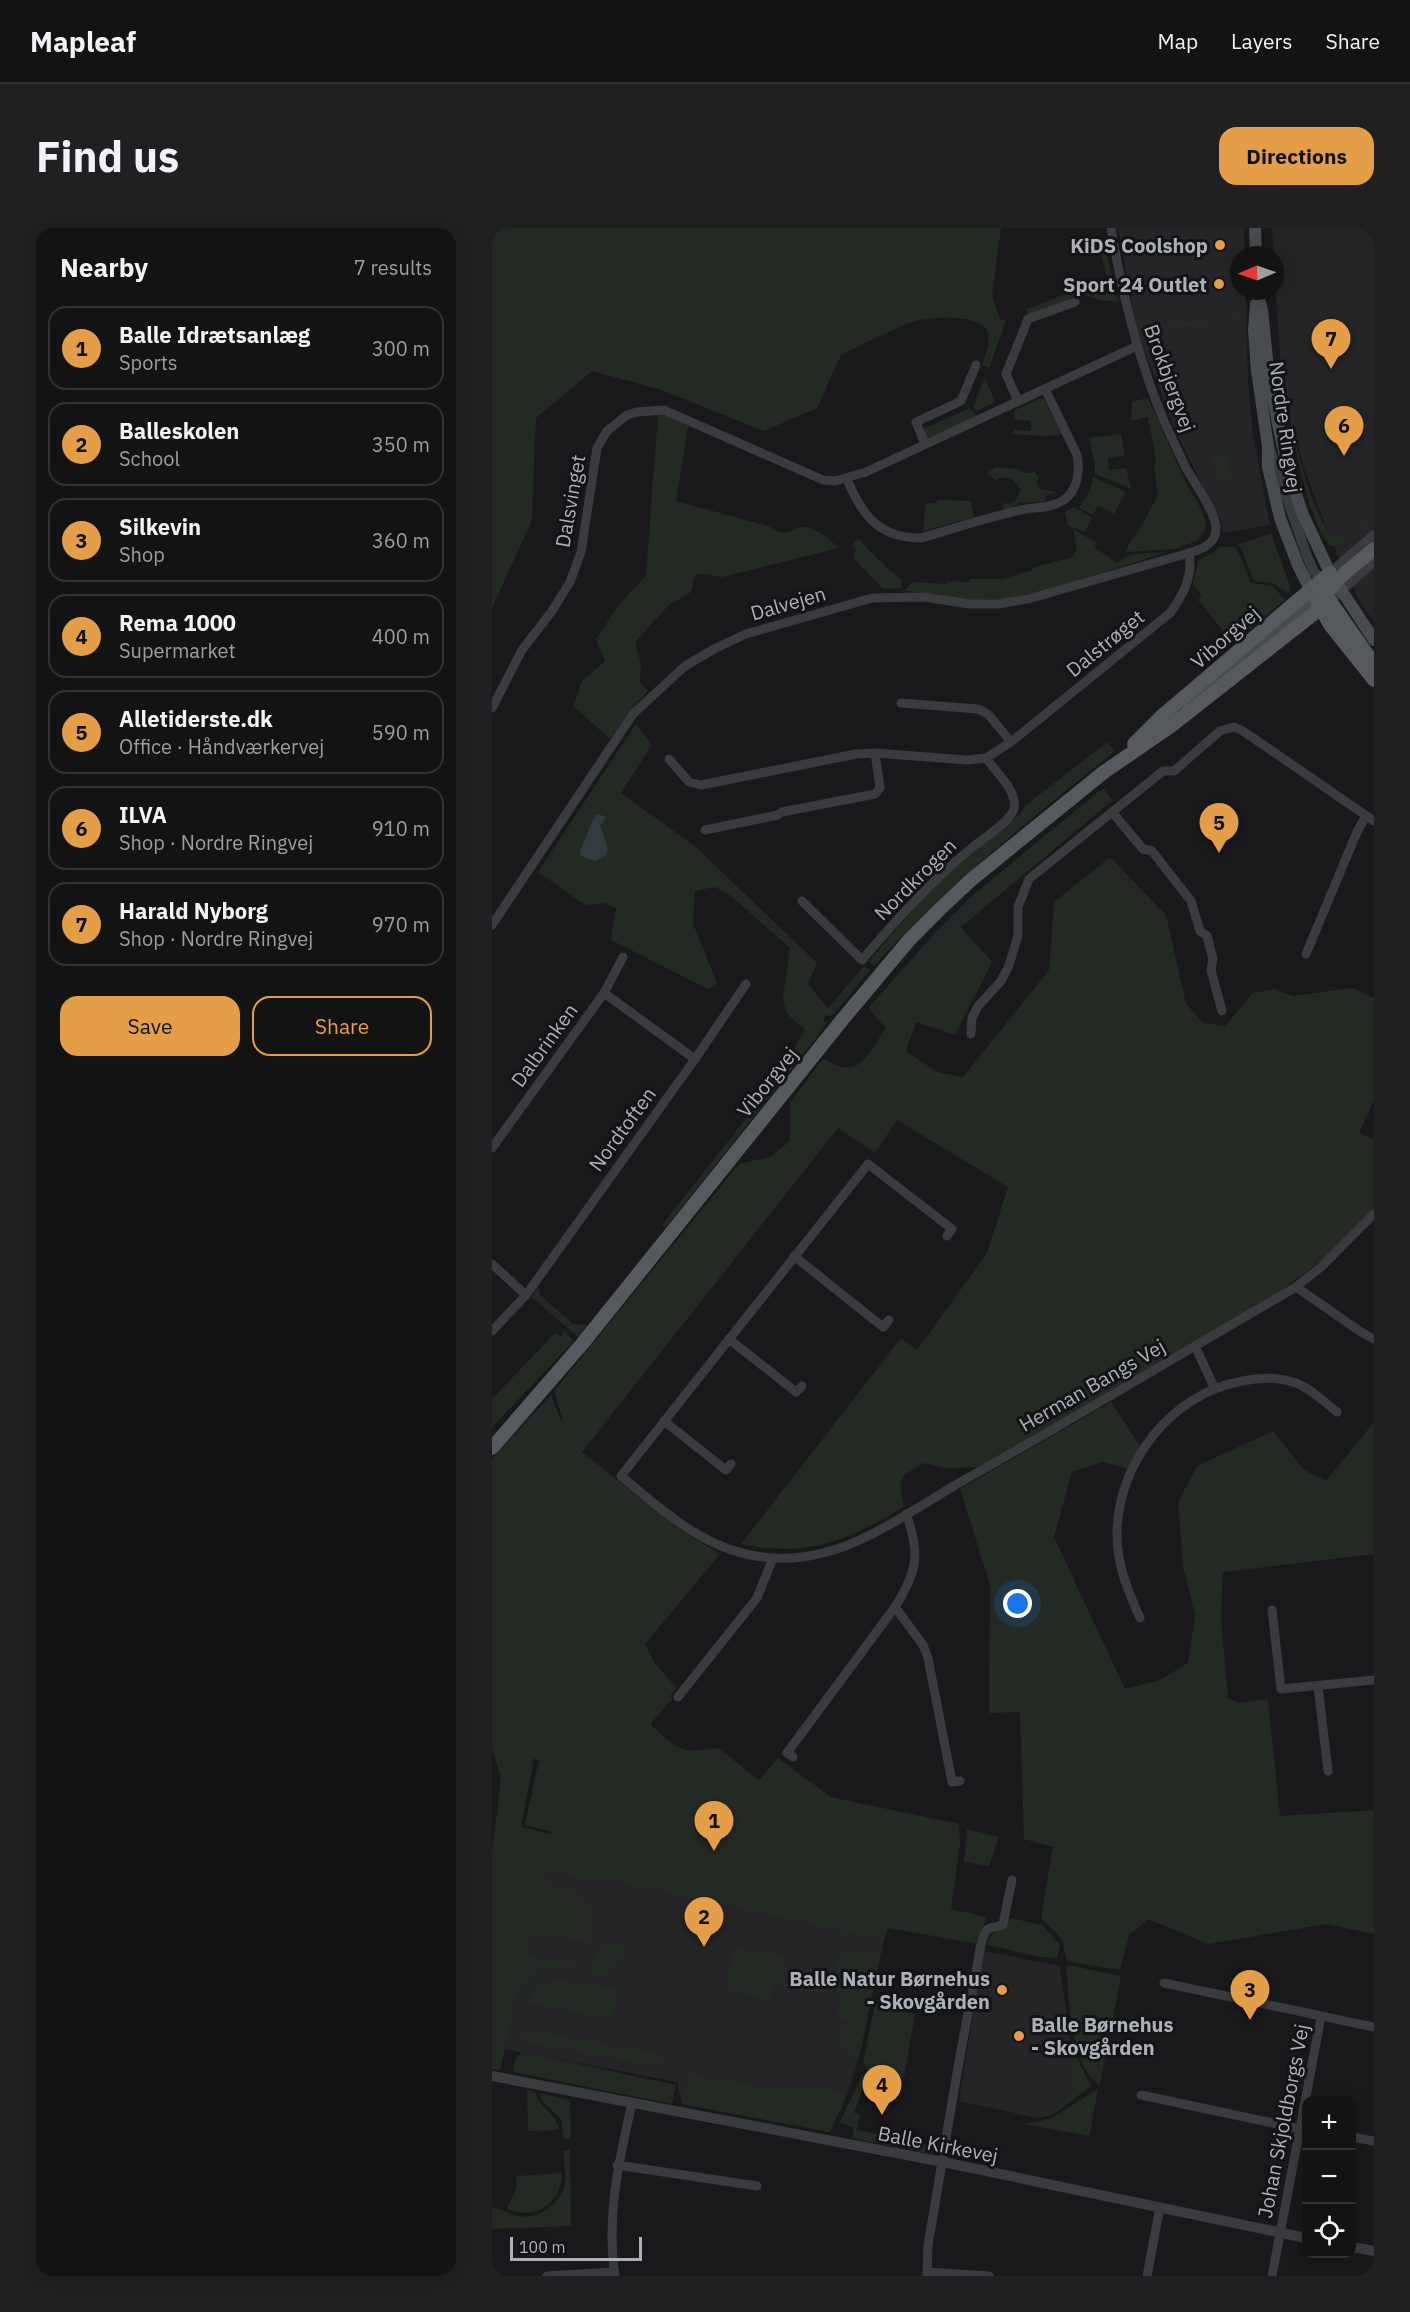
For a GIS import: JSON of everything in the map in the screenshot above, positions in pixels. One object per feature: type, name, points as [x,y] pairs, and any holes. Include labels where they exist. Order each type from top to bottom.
[{"type":"main road","points":[[1255,228],[1256,246]]},
{"type":"main road","name":"Nordre Ringvej","points":[[1257,300],[1254,330],[1257,371],[1268,446],[1268,467],[1280,518],[1298,565],[1326,590],[1374,640]]},
{"type":"main road","name":"Nordre Ringvej","points":[[1260,300],[1269,378],[1289,474],[1326,590],[1331,626],[1374,680]]},
{"type":"main road","points":[[1374,549],[1326,590],[1374,664]]},
{"type":"main road","name":"Viborgvej","points":[[492,1448],[582,1344],[834,1029],[910,939],[972,879],[1104,772],[1184,715],[1326,590]]},
{"type":"main road","name":"Viborgvej","points":[[1104,772],[1163,715],[1326,590]]},
{"type":"street","name":"Brokbjergvej","points":[[1111,228],[1125,304],[1137,346],[1164,420],[1184,464],[1214,519],[1216,532]]},
{"type":"street","points":[[1018,401],[1006,374],[1028,319],[1075,302]]},
{"type":"street","name":"Dalsvinget","points":[[492,708],[514,663],[570,582],[581,552],[597,448],[607,431],[627,415],[664,410],[808,474],[835,481],[847,479],[1137,346]]},
{"type":"street","points":[[925,444],[916,422],[961,400],[976,365]]},
{"type":"street","points":[[847,479],[857,504],[866,516],[889,532],[910,538],[921,538],[1026,509],[1052,506],[1065,500],[1076,484],[1079,465],[1045,389]]},
{"type":"street","name":"Dalvejen","points":[[492,925],[633,714],[685,666],[716,648],[746,634],[872,598],[924,597],[969,604],[998,604],[1028,599],[1189,553],[1208,545],[1216,532]]},
{"type":"street","name":"Viborgvej","points":[[1326,590],[1374,535]]},
{"type":"street","name":"Dalstrøget","points":[[986,758],[1011,742],[1170,613],[1183,595],[1186,586],[1190,568],[1189,553]]},
{"type":"street","name":"Viborgvej","points":[[1326,590],[1374,561]]},
{"type":"street","points":[[901,703],[978,710],[988,714],[1011,742]]},
{"type":"street","points":[[971,1034],[972,1018],[978,1006],[1001,981],[1008,968],[1018,936],[1018,906],[1029,879],[1163,771],[1174,771],[1221,731],[1229,727],[1243,731],[1370,818],[1357,832],[1306,954]]},
{"type":"street","points":[[669,759],[689,782],[701,785],[856,754],[875,753],[967,760],[986,758]]},
{"type":"street","points":[[705,830],[875,794],[880,788],[875,753]]},
{"type":"street","name":"Nordkrogen","points":[[802,901],[862,960],[916,897],[952,863],[1011,816],[1014,802],[1012,794],[986,758]]},
{"type":"street","points":[[1112,812],[1143,849],[1152,851],[1191,901],[1200,931],[1207,936],[1213,959],[1210,970],[1222,1011]]},
{"type":"street","name":"Dalbrinken","points":[[492,1148],[604,993],[622,957]]},
{"type":"street","name":"Nordtoften","points":[[492,1331],[526,1295],[746,984]]},
{"type":"street","name":"Dalbrinken","points":[[604,993],[695,1059]]},
{"type":"street","name":"Herman Bangs Vej","points":[[947,1236],[952,1229],[868,1164],[621,1476],[680,1525],[722,1548],[747,1555],[796,1558],[821,1554],[850,1544],[906,1514],[1296,1287],[1321,1267],[1374,1214]]},
{"type":"street","points":[[794,1256],[883,1327],[889,1320]]},
{"type":"street","points":[[492,1264],[526,1295]]},
{"type":"street","points":[[1296,1287],[1374,1339]]},
{"type":"street","points":[[729,1339],[796,1392],[802,1386]]},
{"type":"street","points":[[1195,1346],[1215,1389]]},
{"type":"street","points":[[1140,1618],[1126,1589],[1119,1561],[1117,1535],[1119,1507],[1126,1481],[1152,1435],[1192,1400],[1215,1389],[1248,1380],[1277,1378],[1296,1383],[1308,1389],[1337,1412]]},
{"type":"street","points":[[664,1421],[726,1470],[731,1464]]},
{"type":"street","points":[[793,1757],[787,1753],[896,1607],[914,1572],[915,1553],[906,1514]]},
{"type":"street","points":[[678,1697],[757,1598],[772,1558]]},
{"type":"street","points":[[896,1607],[922,1645],[928,1658],[952,1782],[960,1781]]},
{"type":"street","points":[[1272,1610],[1281,1689],[1374,1680]]},
{"type":"street","points":[[1318,1686],[1328,1771]]},
{"type":"street","points":[[989,2276],[927,2274],[928,2244],[966,2020],[981,1948],[986,1931],[1003,1924],[1012,1880]]},
{"type":"street","points":[[1164,1983],[1374,2027]]},
{"type":"street","name":"Johan Skjoldborgs Vej","points":[[1308,2096],[1321,2017]]},
{"type":"street","name":"Balle Kirkevej","points":[[492,2076],[943,2162],[1302,2237]]},
{"type":"street","points":[[1141,2095],[1302,2130]]},
{"type":"street","points":[[547,2276],[615,2274],[612,2236],[617,2165],[632,2103]]},
{"type":"street","name":"Johan Skjoldborgs Vej","points":[[1272,2276],[1302,2135]]},
{"type":"street","points":[[1356,2138],[1374,2141]]},
{"type":"street","points":[[617,2165],[757,2186]]},
{"type":"street","points":[[1146,2276],[1160,2207]]},
{"type":"street","points":[[1356,2248],[1374,2252]]},
{"type":"shaded area","points":[[492,228],[1001,228],[992,296],[1000,319],[1006,321],[989,368],[982,365],[988,345],[988,333],[984,326],[975,322],[952,318],[927,319],[892,330],[841,355],[817,408],[764,431],[662,390],[592,371],[536,418],[532,520],[492,608]]},
{"type":"shaded area","points":[[1118,228],[1244,228],[1245,246],[1230,246],[1230,300],[1246,300],[1248,381],[1253,435],[1270,525],[1223,533],[1221,520],[1176,432],[1137,331]]},
{"type":"shaded area","points":[[1272,228],[1374,228],[1374,622],[1358,599],[1329,535],[1303,465],[1281,373],[1276,300],[1284,300],[1284,246],[1273,246]]},
{"type":"shaded area","points":[[1106,249],[1118,302],[1100,300],[1083,294],[1027,316],[1027,309],[1089,285],[1090,281],[1097,281],[1099,284],[1106,282],[1101,255],[1094,255],[1096,251]]},
{"type":"shaded area","points":[[1241,313],[1241,322],[1139,330],[1137,318],[1142,318],[1143,324],[1230,320],[1231,314]]},
{"type":"shaded area","points":[[985,377],[995,402],[978,411],[973,408]]},
{"type":"shaded area","points":[[1041,398],[1045,401],[1062,435],[1013,434],[1014,430],[1031,431],[1031,421],[1014,419],[1015,410]]},
{"type":"shaded area","points":[[1148,398],[1186,483],[1200,507],[1206,522],[1205,530],[1197,541],[1174,549],[1125,552],[1158,495],[1154,465],[1156,460],[1148,417],[1131,421],[1132,403]]},
{"type":"shaded area","points":[[967,406],[977,416],[926,438],[923,429],[968,409]]},
{"type":"shaded area","points":[[1292,411],[1304,475],[1314,503],[1332,538],[1338,539],[1349,535],[1374,515],[1374,520],[1338,547],[1329,545],[1309,502],[1289,415]]},
{"type":"shaded area","points":[[658,413],[665,414],[688,426],[676,501],[768,526],[782,532],[787,533],[799,527],[809,528],[832,541],[838,548],[722,577],[695,575],[691,592],[669,605],[635,642],[641,664],[640,682],[648,691],[629,712],[610,739],[573,706],[582,681],[605,661],[596,639],[620,603],[646,576]]},
{"type":"shaded area","points":[[1121,434],[1125,455],[1108,458],[1109,470],[1126,468],[1131,489],[1095,474],[1089,438]]},
{"type":"shaded area","points":[[1227,454],[1230,476],[1215,481],[1212,455]]},
{"type":"shaded area","points":[[996,467],[1019,469],[1025,473],[1035,472],[1039,477],[1037,483],[1040,489],[1057,492],[1045,496],[1045,502],[1019,503],[1008,510],[1003,509],[1002,503],[1015,501],[1020,489],[1011,479],[999,478],[997,481],[987,473]]},
{"type":"shaded area","points":[[1093,477],[1126,492],[1114,514],[1098,505],[1093,515],[1079,508],[1090,491]]},
{"type":"shaded area","points":[[938,500],[971,501],[974,517],[923,531],[926,503],[936,503]]},
{"type":"shaded area","points":[[1074,507],[1092,518],[1085,532],[1068,526],[1065,512]]},
{"type":"shaded area","points":[[1073,529],[1097,543],[1094,547],[1117,563],[1131,554],[1168,552],[1043,591],[1005,599],[969,600],[904,591],[913,582],[947,584],[947,581],[1003,579],[1072,557],[1077,550]]},
{"type":"shaded area","points":[[1271,533],[1291,590],[1287,593],[1273,583],[1258,582],[1253,579],[1239,544]]},
{"type":"shaded area","points":[[858,539],[903,581],[900,588],[883,589],[853,558],[856,550],[852,545]]},
{"type":"shaded area","points":[[1219,547],[1234,547],[1240,555],[1251,583],[1273,586],[1285,600],[1233,643],[1198,600],[1202,595],[1193,584],[1198,560],[1213,553]]},
{"type":"shaded area","points":[[636,724],[652,745],[621,793],[697,848],[817,963],[808,984],[828,1008],[864,966],[870,970],[833,1015],[825,1016],[823,1022],[827,1022],[816,1038],[665,1228],[662,1225],[771,1087],[805,1030],[786,1013],[783,998],[790,948],[730,895],[715,887],[695,891],[693,924],[717,983],[708,989],[611,940],[616,908],[604,903],[585,905],[538,872]]},
{"type":"shaded area","points":[[1107,742],[1115,751],[960,880],[874,966],[869,961],[923,898],[949,872],[1020,814],[1026,805]]},
{"type":"shaded area","points":[[1103,788],[1113,800],[961,927],[992,962],[955,1035],[916,1022],[906,1051],[937,1072],[963,1077],[1049,970],[1054,902],[1110,857],[1166,915],[1186,1004],[1203,1023],[1225,1026],[1253,993],[1274,989],[1293,996],[1352,988],[1374,998],[1374,1100],[1359,1133],[1374,1140],[1374,1209],[1331,1253],[1270,1299],[979,1467],[947,1468],[924,1463],[915,1468],[902,1480],[904,1507],[883,1519],[845,1537],[807,1547],[765,1548],[741,1544],[901,1338],[917,1350],[987,1253],[1008,1187],[897,1120],[875,1153],[838,1128],[582,1452],[679,1529],[720,1554],[645,1644],[655,1664],[677,1688],[670,1696],[672,1699],[651,1725],[680,1748],[695,1750],[718,1748],[759,1780],[778,1758],[831,1797],[959,1824],[960,1845],[951,1909],[986,1917],[979,1944],[888,1928],[884,1940],[607,1879],[594,1883],[544,1870],[542,1880],[573,1893],[595,1907],[588,1942],[530,1933],[525,1955],[574,1963],[573,1972],[541,1969],[518,1988],[500,2070],[492,2069],[492,1852],[501,1779],[492,1748],[492,1459],[551,1395],[562,1423],[554,1391],[739,1164],[770,1157],[790,1141],[790,1103],[823,1058],[846,1067],[854,1066],[867,1056],[886,1028],[868,1008],[934,934],[973,895]],"holes":[[[534,1758],[539,1760],[525,1825],[552,1832],[551,1834],[521,1827]]]},
{"type":"shaded area","points":[[598,814],[606,817],[600,826],[608,848],[606,855],[595,861],[581,856],[580,851],[594,818]]},
{"type":"shaded area","points":[[538,1287],[540,1295],[573,1324],[587,1325],[578,1337],[532,1297]]},
{"type":"shaded area","points":[[564,1330],[573,1340],[572,1343],[492,1427],[492,1399],[555,1333],[562,1337]]},
{"type":"shaded area","points":[[1111,1402],[1140,1446],[1128,1469],[1103,1462],[1072,1472],[1054,1537],[1125,1689],[1160,1680],[1188,1663],[1195,1615],[1183,1566],[1178,1502],[1197,1466],[1273,1431],[1304,1470],[1326,1481],[1374,1422],[1374,1554],[1223,1572],[1221,1618],[1228,1698],[1239,1703],[1268,1699],[1280,1816],[1374,1810],[1374,1934],[1327,1924],[1208,1944],[1148,1919],[1129,1935],[1120,1970],[1067,1961],[1062,1939],[1041,1918],[1053,1847],[1024,1839],[1020,1712],[989,1713],[990,1585],[960,1489]]},
{"type":"shaded area","points":[[967,1829],[999,1837],[989,1866],[964,1862]]},
{"type":"shaded area","points":[[552,1830],[884,1940],[859,2058],[847,2095],[830,2132],[682,2104],[677,2082],[504,2049]]},
{"type":"shaded area","points":[[1011,1918],[1042,1925],[1060,1945],[1057,1958],[1040,1957],[987,1945],[991,1935]]},
{"type":"shaded area","points":[[599,1941],[628,1948],[602,1976],[591,1975]]},
{"type":"shaded area","points":[[734,1947],[785,1957],[782,1978],[791,1980],[789,1987],[773,1985],[771,2000],[727,1991]]},
{"type":"shaded area","name":"Balle Børnehus - Skovgården","points":[[983,1951],[1060,1966],[1075,2081],[1066,2100],[1037,2118],[959,2101]]},
{"type":"shaded area","points":[[839,1953],[880,1953],[859,2058],[852,2058],[846,2045],[839,2044],[841,2030],[849,2023],[836,2018],[839,2002],[844,2001],[844,1997],[839,1995],[834,1974]]},
{"type":"shaded area","points":[[1068,1965],[1121,1976],[1100,2085],[1090,2076],[1077,2049],[1066,1969]]},
{"type":"shaded area","points":[[825,1971],[830,1972],[834,1995],[794,1988],[796,1980],[821,1986]]},
{"type":"shaded area","points":[[554,1979],[618,1988],[612,2019],[527,2003],[537,1986]]},
{"type":"shaded area","points":[[875,2003],[915,2014],[904,2078],[867,2069],[863,2064]]},
{"type":"shaded area","points":[[522,2028],[664,2055],[662,2062],[650,2065],[522,2042]]},
{"type":"shaded area","points":[[1070,2044],[1091,2086],[1052,2115],[1037,2118],[1066,2100],[1074,2081]]},
{"type":"shaded area","points":[[523,2052],[676,2085],[672,2104],[513,2072],[516,2058]]},
{"type":"shaded area","points":[[687,2073],[784,2091],[788,2086],[833,2091],[847,2095],[830,2132],[682,2104]]},
{"type":"shaded area","points":[[862,2075],[897,2082],[895,2087],[865,2082],[854,2113],[860,2114],[857,2130],[933,2146],[936,2144],[941,2129],[935,2152],[931,2154],[852,2138],[854,2128],[840,2122]]},
{"type":"shaded area","points":[[1098,2089],[1089,2136],[1024,2124],[1052,2118]]},
{"type":"shaded area","points":[[527,2090],[535,2092],[537,2098],[555,2119],[559,2130],[528,2131]]},
{"type":"shaded area","points":[[540,2093],[570,2100],[571,2139],[564,2139],[561,2119],[541,2100]]},
{"type":"shaded area","points":[[570,2150],[571,2226],[492,2229],[492,2207],[526,2217],[541,2213],[554,2204],[565,2184],[564,2151]]},
{"type":"shaded area","points":[[562,2173],[557,2193],[545,2207],[527,2213],[507,2209],[516,2189],[517,2176]]},
{"type":"place","name":"KiDS Coolshop","points":[[1220,245]]},
{"type":"place","name":"Sport 24 Outlet","points":[[1219,284]]},
{"type":"place","name":"Harald Nyborg","points":[[1331,369]]},
{"type":"place","name":"ILVA","points":[[1344,456]]},
{"type":"place","name":"Alletiderste.dk","points":[[1219,853]]},
{"type":"place","name":"Balle Idrætsanlæg","points":[[714,1851]]},
{"type":"place","name":"Balleskolen","points":[[704,1947]]},
{"type":"place","name":"Balle Natur Børnehus - Skovgården","points":[[1002,1990]]},
{"type":"place","name":"Silkevin","points":[[1250,2020]]},
{"type":"place","name":"Balle Børnehus - Skovgården","points":[[1019,2036]]},
{"type":"place","name":"Rema 1000","points":[[882,2115]]}]
